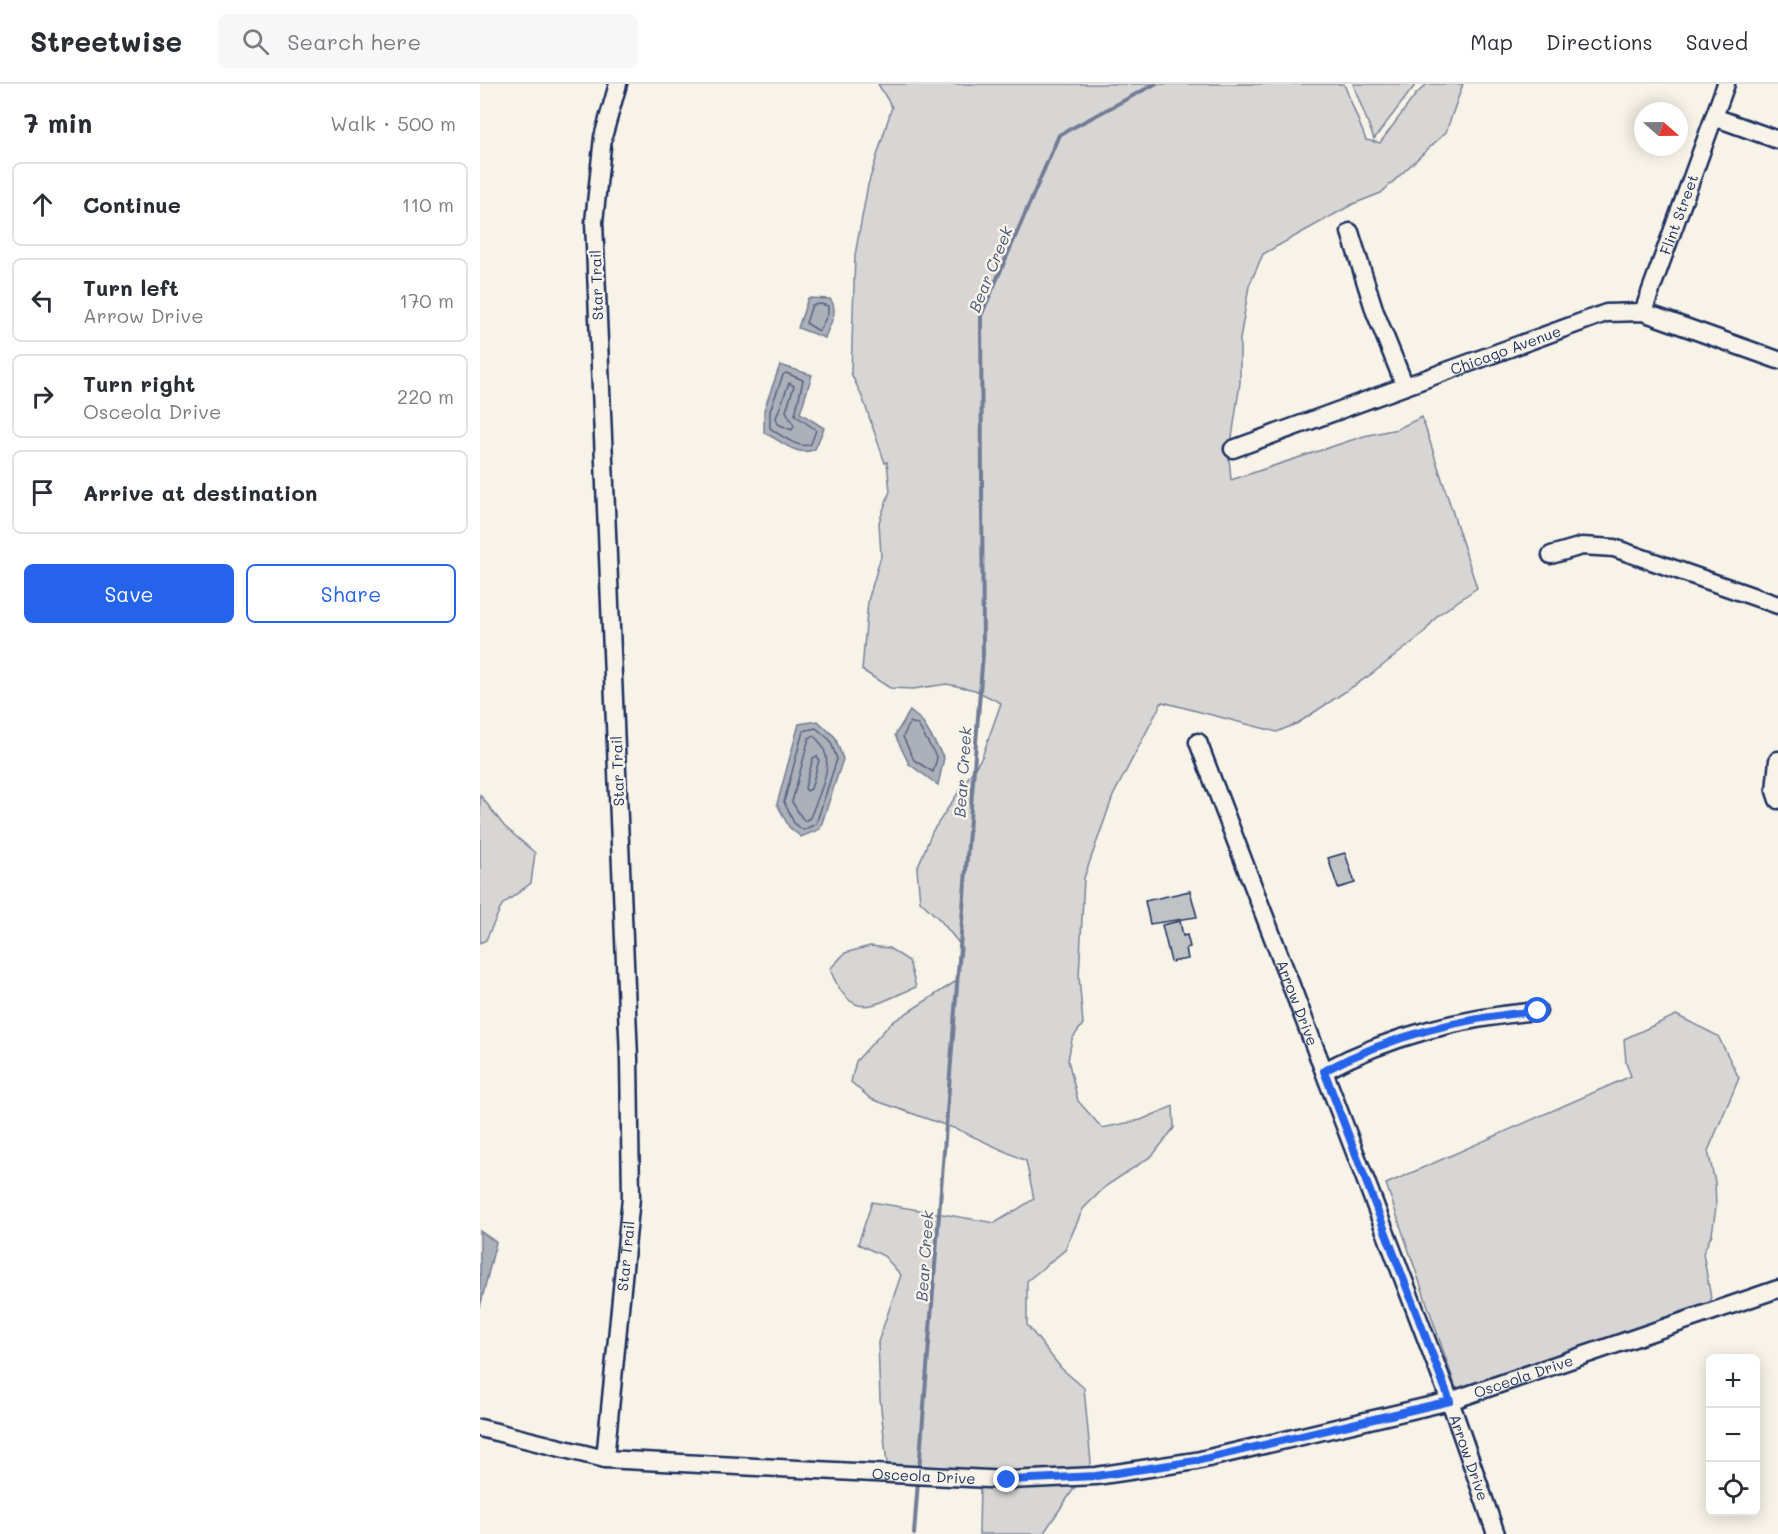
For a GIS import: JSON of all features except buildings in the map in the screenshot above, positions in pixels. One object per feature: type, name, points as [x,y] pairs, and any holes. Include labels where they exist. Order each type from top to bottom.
[{"type":"street","name":"Star Trail","points":[[604,1459],[631,1198],[629,1058],[594,222],[603,137],[618,84]]},
{"type":"street","name":"Flint Street","points":[[1643,312],[1726,84]]},
{"type":"street","points":[[1714,117],[1778,140]]},
{"type":"street","points":[[1350,232],[1374,312],[1405,386]]},
{"type":"street","name":"Chicago Avenue","points":[[1233,449],[1606,313],[1643,312],[1778,360]]},
{"type":"street","points":[[1551,555],[1582,546],[1614,548],[1778,605]]},
{"type":"street","name":"Arrow Drive","points":[[1198,742],[1450,1401],[1496,1534]]},
{"type":"street","points":[[1778,760],[1775,791],[1778,800]]},
{"type":"street","points":[[1324,1071],[1342,1062],[1427,1031],[1485,1015],[1538,1011]]},
{"type":"street","name":"Osceola Drive","points":[[480,1428],[604,1459],[1007,1480],[1096,1476],[1196,1461],[1450,1401],[1778,1289]]},
{"type":"shaded area","points":[[878,84],[1344,84],[1366,140],[1380,143],[1416,94],[1427,84],[1463,84],[1446,132],[1381,193],[1353,204],[1263,254],[1249,286],[1240,339],[1240,383],[1229,458],[1231,480],[1364,436],[1397,429],[1422,417],[1477,588],[1438,615],[1422,635],[1369,676],[1298,723],[1277,732],[1162,702],[1113,796],[1084,878],[1079,977],[1083,1024],[1072,1039],[1068,1060],[1078,1101],[1102,1128],[1141,1120],[1173,1106],[1174,1128],[1153,1155],[1106,1186],[1083,1209],[1065,1250],[1027,1281],[1027,1325],[1061,1368],[1084,1388],[1091,1463],[1087,1470],[987,1472],[937,1470],[887,1464],[880,1399],[878,1342],[901,1275],[884,1256],[858,1244],[872,1202],[995,1223],[1034,1199],[1026,1161],[959,1130],[871,1099],[851,1082],[856,1061],[891,1023],[958,980],[962,947],[941,921],[920,901],[917,869],[932,832],[982,757],[1001,703],[975,690],[947,684],[913,689],[890,688],[862,670],[868,601],[881,556],[879,522],[890,491],[887,462],[885,463],[863,399],[851,373],[855,255],[868,185],[892,107]]},
{"type":"shaded area","points":[[1353,84],[1416,84],[1374,139]]},
{"type":"shaded area","points":[[480,795],[504,826],[535,853],[531,883],[502,905],[486,940],[480,943]]},
{"type":"shaded area","points":[[870,946],[889,948],[909,961],[916,987],[866,1006],[856,1004],[847,998],[838,987],[830,969],[845,953]]},
{"type":"shaded area","points":[[1676,1015],[1718,1036],[1739,1078],[1708,1151],[1715,1182],[1716,1207],[1712,1234],[1703,1253],[1712,1304],[1457,1391],[1386,1184],[1631,1076],[1626,1063],[1624,1039]]},
{"type":"shaded area","points":[[1077,1484],[1043,1534],[979,1534],[980,1486]]},
{"type":"water","points":[[808,298],[830,299],[833,304],[833,318],[825,338],[798,328]]},
{"type":"water","points":[[780,365],[812,375],[800,413],[824,428],[815,449],[795,450],[764,433],[764,410]]},
{"type":"water","points":[[910,711],[922,721],[944,758],[938,785],[909,764],[895,735]]},
{"type":"water","points":[[818,721],[835,737],[843,759],[820,829],[801,837],[789,827],[777,804],[799,724]]},
{"type":"water","points":[[480,1231],[496,1242],[480,1307]]},
{"type":"waterway","name":"Bear Creek","points":[[919,1470],[983,653],[981,316],[1059,135],[1155,84]]},
{"type":"waterway","name":"Bear Creek","points":[[914,1534],[918,1481]]},
{"type":"route","points":[[1007,1480],[1096,1476],[1196,1461],[1450,1401],[1324,1071],[1382,1046],[1427,1031],[1485,1015],[1538,1011]]}]
